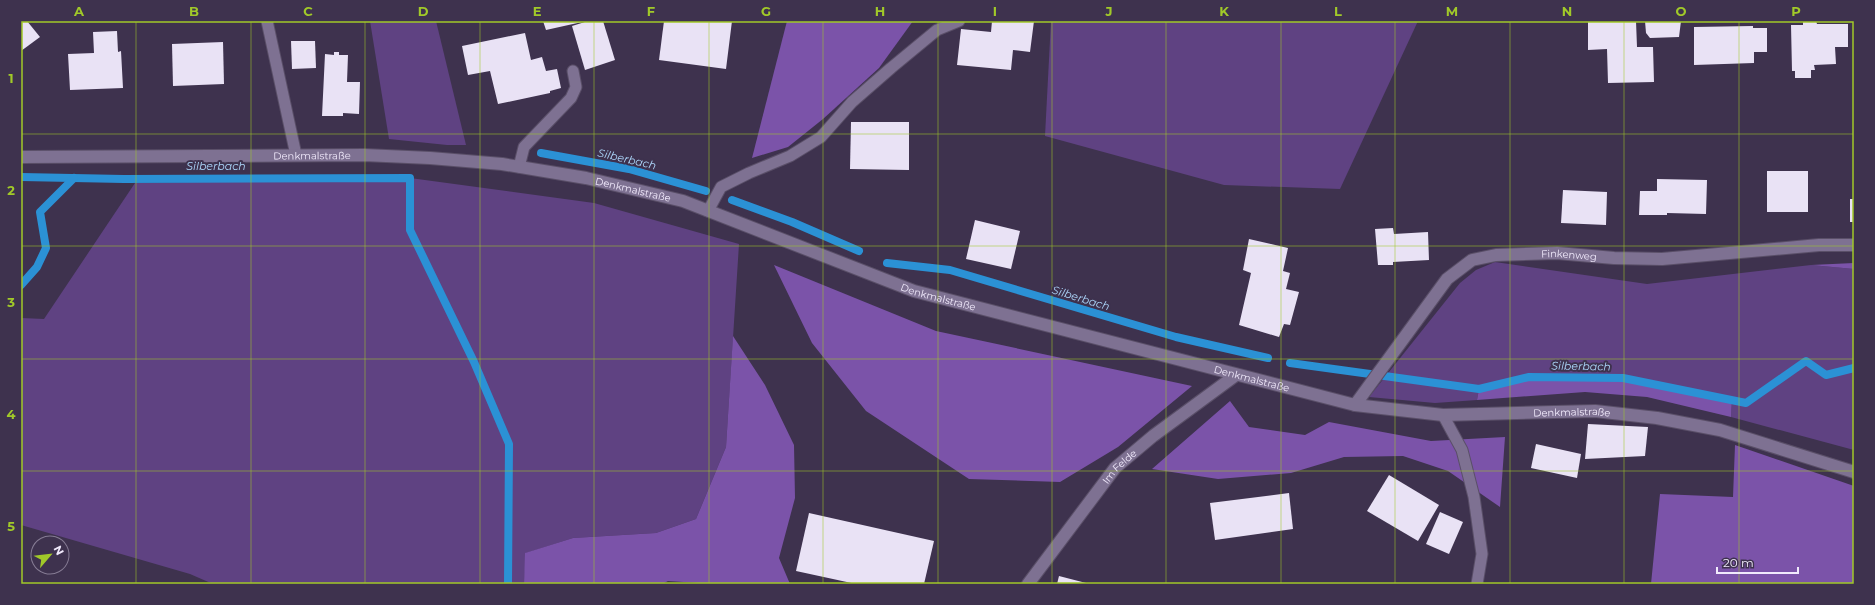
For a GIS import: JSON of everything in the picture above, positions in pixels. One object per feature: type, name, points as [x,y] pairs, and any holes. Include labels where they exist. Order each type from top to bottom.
[{"type":"main road","name":"Denkmalstraße","points":[[21,157],[364,155],[430,158],[519,167],[586,178],[683,202],[914,291],[1355,405],[1443,415],[1595,411],[1657,418],[1720,430],[1854,472]]},
{"type":"main road","name":"Finkenweg","points":[[1355,405],[1447,279],[1472,260],[1496,255],[1557,253],[1614,258],[1662,259],[1819,245],[1854,245]]},
{"type":"main road","name":"Im Felde","points":[[1028,584],[1115,468],[1153,436],[1236,375]]},
{"type":"lane","points":[[267,21],[296,155]]},
{"type":"lane","points":[[708,211],[721,187],[749,173],[790,156],[821,137],[852,102],[937,30],[959,21]]},
{"type":"lane","points":[[519,167],[524,147],[571,98],[576,87],[573,71]]},
{"type":"lane","points":[[1443,415],[1462,450],[1474,497],[1482,554],[1477,584]]},
{"type":"shaded area","points":[[370,21],[436,21],[466,145],[447,145],[389,139]]},
{"type":"shaded area","points":[[787,21],[913,21],[879,68],[823,119],[788,147],[752,158]]},
{"type":"shaded area","points":[[1051,21],[1418,21],[1340,189],[1224,185],[1045,136]]},
{"type":"shaded area","points":[[410,178],[594,203],[739,244],[726,447],[696,519],[656,533],[573,538],[526,553],[524,584],[213,584],[190,574],[70,539],[70,535],[55,535],[21,525],[21,318],[44,319],[135,183]]},
{"type":"shaded area","points":[[1495,262],[1647,284],[1811,265],[1854,269],[1854,450],[1731,417],[1732,399],[1623,378],[1479,389],[1477,400],[1435,403],[1369,397],[1460,283],[1476,270]]},
{"type":"shaded area","points":[[1854,263],[1854,269],[1811,265]]},
{"type":"shaded area","points":[[774,265],[936,331],[1192,386],[1118,447],[1060,482],[969,479],[866,411],[812,343]]},
{"type":"shaded area","points":[[733,336],[765,385],[794,445],[795,498],[779,558],[790,584],[714,584],[668,581],[662,584],[524,584],[525,553],[573,538],[656,533],[696,519],[726,447]]},
{"type":"shaded area","points":[[1529,377],[1623,378],[1732,399],[1731,417],[1647,397],[1585,392],[1477,400],[1479,389]]},
{"type":"shaded area","points":[[1230,401],[1249,427],[1305,435],[1329,422],[1431,441],[1505,437],[1500,507],[1448,471],[1403,456],[1344,457],[1291,473],[1218,479],[1152,469]]},
{"type":"shaded area","points":[[1735,445],[1854,486],[1854,584],[1651,584],[1660,494],[1733,497]]},
{"type":"building","points":[[21,21],[27,21],[40,37],[21,51]]},
{"type":"building","points":[[543,21],[582,21],[582,22],[546,30]]},
{"type":"building","points":[[588,21],[603,21],[615,60],[585,70],[572,26]]},
{"type":"building","points":[[664,21],[732,21],[726,69],[659,60]]},
{"type":"building","points":[[992,21],[1034,21],[1030,52],[1013,50],[1011,70],[957,65],[961,29],[991,32]]},
{"type":"building","points":[[1588,21],[1636,21],[1637,47],[1653,47],[1654,82],[1608,83],[1607,49],[1588,50]]},
{"type":"building","points":[[1645,21],[1681,21],[1679,37],[1650,38],[1646,33]]},
{"type":"building","points":[[1803,21],[1816,21],[1817,24],[1848,24],[1848,47],[1835,47],[1836,64],[1814,65],[1815,70],[1811,70],[1811,78],[1795,78],[1795,71],[1792,71],[1791,25],[1803,25]]},
{"type":"building","points":[[1753,26],[1753,28],[1767,28],[1767,52],[1754,52],[1754,63],[1694,65],[1694,27]]},
{"type":"building","points":[[117,31],[118,52],[121,51],[123,88],[70,90],[68,54],[94,53],[93,32]]},
{"type":"building","points":[[525,33],[531,60],[542,57],[546,71],[557,69],[561,88],[550,91],[550,93],[498,104],[490,71],[468,75],[462,46]]},
{"type":"building","points":[[291,41],[315,41],[316,68],[292,69]]},
{"type":"building","points":[[223,42],[224,84],[173,86],[172,44]]},
{"type":"building","points":[[334,52],[339,52],[339,55],[348,55],[347,82],[360,82],[359,114],[343,113],[343,116],[322,116],[325,54],[334,55]]},
{"type":"building","points":[[851,122],[909,122],[909,170],[850,169]]},
{"type":"building","points":[[1767,171],[1808,171],[1808,212],[1767,212]]},
{"type":"building","points":[[1657,179],[1707,180],[1706,214],[1667,213],[1667,215],[1639,215],[1640,191],[1657,191]]},
{"type":"building","points":[[1563,190],[1607,192],[1606,225],[1561,223]]},
{"type":"building","points":[[1850,199],[1854,199],[1854,222],[1850,222]]},
{"type":"building","points":[[975,220],[1020,231],[1011,269],[966,259]]},
{"type":"building","points":[[1393,228],[1394,234],[1428,232],[1429,260],[1393,262],[1393,265],[1378,265],[1375,229]]},
{"type":"building","points":[[1249,239],[1288,248],[1283,271],[1290,273],[1286,289],[1299,292],[1290,325],[1284,324],[1279,337],[1239,325],[1251,273],[1243,270]]},
{"type":"building","points":[[1588,424],[1648,427],[1645,456],[1585,459]]},
{"type":"building","points":[[1536,444],[1581,454],[1577,478],[1531,468]]},
{"type":"building","points":[[1389,475],[1439,505],[1418,541],[1367,511]]},
{"type":"building","points":[[1289,493],[1293,529],[1215,540],[1210,503]]},
{"type":"building","points":[[1440,512],[1463,522],[1449,554],[1426,544]]},
{"type":"building","points":[[809,513],[934,541],[924,584],[856,584],[796,571]]},
{"type":"building","points":[[1059,576],[1086,583],[1086,584],[1057,584]]},
{"type":"waterway","name":"Silberbach","points":[[541,153],[629,169],[706,191]]},
{"type":"waterway","points":[[21,177],[124,179],[410,178],[410,230],[474,362],[509,444],[508,584]]},
{"type":"waterway","points":[[21,285],[37,267],[46,248],[40,212],[74,178]]},
{"type":"waterway","name":"Silberbach","points":[[732,200],[792,222],[859,251]]},
{"type":"waterway","name":"Silberbach","points":[[887,263],[950,270],[1176,337],[1268,358]]},
{"type":"waterway","name":"Silberbach","points":[[1290,363],[1479,389],[1529,377],[1623,378],[1746,403],[1806,361],[1826,375],[1854,368]]}]
